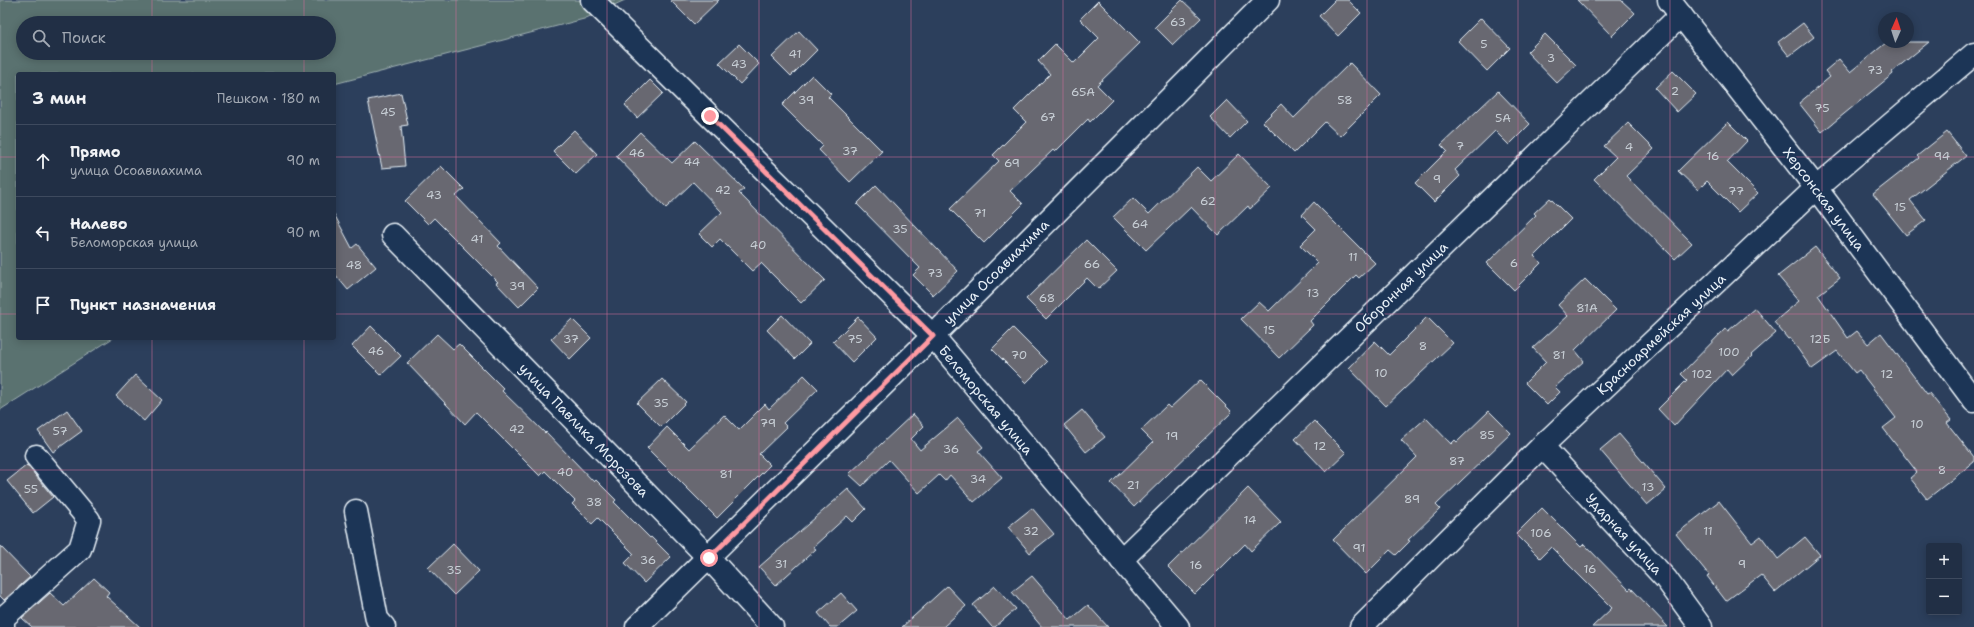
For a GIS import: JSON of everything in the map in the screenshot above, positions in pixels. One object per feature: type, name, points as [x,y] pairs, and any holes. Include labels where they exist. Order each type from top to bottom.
[{"type":"street","name":"Беломорская улица","points":[[592,0],[933,336],[1178,627]]},
{"type":"street","name":"улица Осоавиахима","points":[[637,627],[709,558],[933,336],[1268,0]]},
{"type":"street","name":"Херсонская улица","points":[[1675,7],[1816,188],[1974,401]]},
{"type":"street","name":"Оборонная улица","points":[[1121,560],[1675,7]]},
{"type":"street","name":"Красноармейская улица","points":[[1361,627],[1542,446],[1816,188],[1974,54]]},
{"type":"street","name":"улица Павлика Морозова","points":[[393,235],[709,558],[772,627]]},
{"type":"street","name":"Ударная улица","points":[[1542,446],[1666,579],[1701,627]]},
{"type":"street","points":[[3,627],[3,618],[80,549],[89,520],[36,456]]},
{"type":"street","points":[[356,511],[377,619],[384,627]]},
{"type":"green space","points":[[0,0],[625,0],[584,19],[336,83],[336,72],[16,72],[16,340],[110,340],[0,410]]},
{"type":"building","points":[[670,0],[719,0],[694,24]]},
{"type":"building","points":[[1182,0],[1201,18],[1173,45],[1155,27]]},
{"type":"building","points":[[1335,0],[1348,0],[1361,13],[1338,36],[1319,16]]},
{"type":"building","points":[[1577,0],[1621,0],[1635,13],[1612,36]]},
{"type":"building","points":[[1098,1],[1140,43],[1097,85],[1112,100],[1090,122],[1088,119],[1055,152],[1053,150],[1010,191],[1023,204],[984,243],[950,209],[999,161],[993,155],[1026,122],[1014,110],[1050,74],[1038,61],[1055,44],[1074,63],[1099,38],[1080,19]]},
{"type":"building","points":[[1481,18],[1510,48],[1487,71],[1458,41]]},
{"type":"building","points":[[1803,23],[1814,37],[1789,56],[1778,42]]},
{"type":"building","points":[[799,31],[817,50],[791,76],[772,57]]},
{"type":"building","points":[[1545,34],[1576,65],[1557,83],[1527,52]]},
{"type":"building","points":[[1914,42],[1929,42],[1892,72],[1893,74],[1822,132],[1799,103],[1830,77],[1825,71],[1839,59],[1850,72],[1880,48],[1914,48]]},
{"type":"building","points":[[739,44],[759,64],[740,84],[719,63]]},
{"type":"building","points":[[1350,63],[1381,95],[1340,136],[1325,122],[1294,153],[1263,122],[1281,104],[1294,118]]},
{"type":"building","points":[[1673,71],[1696,94],[1677,112],[1655,88]]},
{"type":"building","points":[[812,75],[831,94],[828,97],[882,151],[850,182],[819,150],[823,146],[782,105]]},
{"type":"building","points":[[650,80],[663,93],[637,118],[625,105]]},
{"type":"building","points":[[1498,91],[1530,124],[1509,145],[1495,131],[1455,170],[1460,176],[1434,202],[1415,183],[1447,151],[1441,145]]},
{"type":"building","points":[[401,93],[408,125],[401,126],[405,166],[382,168],[368,100]]},
{"type":"building","points":[[1227,100],[1247,121],[1230,138],[1210,117]]},
{"type":"building","points":[[1728,122],[1747,141],[1727,162],[1758,193],[1738,212],[1707,181],[1698,190],[1678,171]]},
{"type":"building","points":[[1628,123],[1654,149],[1626,176],[1692,243],[1675,259],[1594,179],[1616,157],[1604,146]]},
{"type":"building","points":[[574,130],[597,154],[576,174],[553,151]]},
{"type":"building","points":[[640,132],[672,163],[695,141],[744,189],[739,193],[825,280],[801,303],[761,263],[752,271],[720,239],[712,247],[699,234],[722,212],[693,182],[666,208],[616,156]]},
{"type":"building","points":[[1947,132],[1966,156],[1910,200],[1926,220],[1906,235],[1873,194],[1919,158],[1917,156]]},
{"type":"building","points":[[1239,154],[1272,188],[1250,209],[1248,206],[1218,235],[1191,207],[1146,250],[1113,217],[1133,198],[1149,214],[1197,167],[1211,181]]},
{"type":"building","points":[[441,166],[464,189],[456,196],[501,243],[498,246],[538,288],[519,307],[496,283],[498,282],[434,218],[428,224],[405,201]]},
{"type":"building","points":[[876,185],[958,271],[933,295],[913,275],[920,268],[857,204]]},
{"type":"building","points":[[1550,198],[1571,219],[1534,256],[1541,263],[1514,290],[1487,263],[1536,215],[1534,213]]},
{"type":"building","points":[[1314,202],[1375,263],[1359,278],[1356,275],[1310,321],[1313,325],[1279,358],[1241,319],[1259,302],[1269,311],[1318,263],[1300,245],[1316,229],[1302,215]]},
{"type":"building","points":[[336,218],[352,248],[357,244],[376,267],[348,290],[336,275]]},
{"type":"building","points":[[1086,240],[1117,271],[1098,289],[1087,278],[1046,319],[1026,299]]},
{"type":"building","points":[[1815,247],[1840,278],[1818,295],[1848,338],[1857,331],[1868,344],[1881,333],[1927,394],[1929,393],[1951,420],[1947,423],[1974,457],[1974,462],[1927,499],[1910,478],[1917,472],[1883,428],[1896,418],[1859,370],[1855,373],[1837,351],[1812,369],[1790,338],[1788,339],[1774,322],[1799,301],[1778,276]]},
{"type":"building","points":[[1585,279],[1616,310],[1575,350],[1584,361],[1555,387],[1560,392],[1547,405],[1525,383],[1546,362],[1533,348],[1568,316],[1558,305]]},
{"type":"building","points":[[1755,308],[1776,333],[1751,355],[1752,356],[1732,375],[1727,369],[1674,426],[1658,409],[1687,380],[1681,374],[1725,329],[1728,331]]},
{"type":"building","points":[[782,315],[810,344],[795,359],[767,330]]},
{"type":"building","points":[[858,317],[877,337],[852,362],[833,342]]},
{"type":"building","points":[[1427,317],[1453,343],[1386,406],[1349,368],[1375,341],[1389,355]]},
{"type":"building","points":[[572,319],[591,338],[570,359],[551,339]]},
{"type":"building","points":[[371,326],[401,356],[381,375],[352,346]]},
{"type":"building","points":[[1013,328],[1047,362],[1026,383],[992,349]]},
{"type":"building","points":[[437,334],[453,349],[459,344],[504,389],[502,391],[545,433],[546,432],[594,482],[596,480],[616,500],[614,502],[671,557],[644,583],[625,563],[634,554],[598,518],[592,524],[572,504],[575,501],[545,471],[540,476],[476,412],[465,424],[407,363]]},
{"type":"building","points":[[135,375],[162,400],[144,421],[116,396]]},
{"type":"building","points":[[804,375],[818,389],[783,423],[787,427],[759,454],[770,465],[717,518],[647,448],[667,427],[689,449],[724,415],[739,430],[765,404],[769,409]]},
{"type":"building","points":[[662,379],[686,402],[661,427],[637,403]]},
{"type":"building","points":[[1200,380],[1232,412],[1134,507],[1111,483],[1153,442],[1141,430],[1167,405],[1170,408]]},
{"type":"building","points":[[67,410],[82,431],[53,452],[38,431]]},
{"type":"building","points":[[1082,410],[1105,437],[1086,452],[1064,425]]},
{"type":"building","points":[[1489,411],[1511,433],[1436,505],[1440,509],[1408,540],[1410,541],[1396,555],[1390,550],[1366,574],[1333,540],[1417,457],[1401,440],[1426,418],[1451,444],[1455,440],[1457,442]]},
{"type":"building","points":[[913,414],[924,426],[911,439],[920,450],[958,418],[983,447],[978,451],[1002,478],[974,502],[950,475],[945,481],[939,475],[919,493],[889,460],[862,486],[849,474]]},
{"type":"building","points":[[1314,421],[1346,453],[1326,472],[1295,439]]},
{"type":"building","points":[[1619,434],[1666,489],[1647,505],[1600,450]]},
{"type":"building","points":[[27,465],[53,497],[33,513],[7,481]]},
{"type":"building","points":[[1248,488],[1281,522],[1251,551],[1245,544],[1195,594],[1168,567]]},
{"type":"building","points":[[848,489],[866,509],[853,522],[847,516],[813,547],[816,549],[776,585],[759,567]]},
{"type":"building","points":[[1719,501],[1752,543],[1761,536],[1778,559],[1805,537],[1820,555],[1775,592],[1761,575],[1726,601],[1707,576],[1709,575],[1676,534]]},
{"type":"building","points":[[1032,508],[1054,534],[1030,553],[1008,527]]},
{"type":"building","points":[[1542,508],[1581,547],[1584,544],[1629,590],[1631,588],[1668,627],[1592,627],[1612,608],[1551,547],[1540,558],[1516,534]]},
{"type":"building","points":[[453,544],[479,571],[454,595],[428,568]]},
{"type":"building","points":[[0,546],[30,577],[4,600],[0,596]]},
{"type":"building","points":[[1032,576],[1070,620],[1088,605],[1108,627],[1042,627],[1012,592]]},
{"type":"building","points":[[94,578],[109,592],[106,596],[140,627],[32,627],[22,618],[50,593],[64,606]]},
{"type":"building","points":[[947,586],[966,606],[943,627],[902,627]]},
{"type":"building","points":[[995,586],[1016,609],[995,627],[992,627],[973,605]]},
{"type":"building","points":[[841,593],[857,611],[838,627],[830,627],[818,613]]},
{"type":"route","points":[[709,558],[933,336],[710,116]]}]
